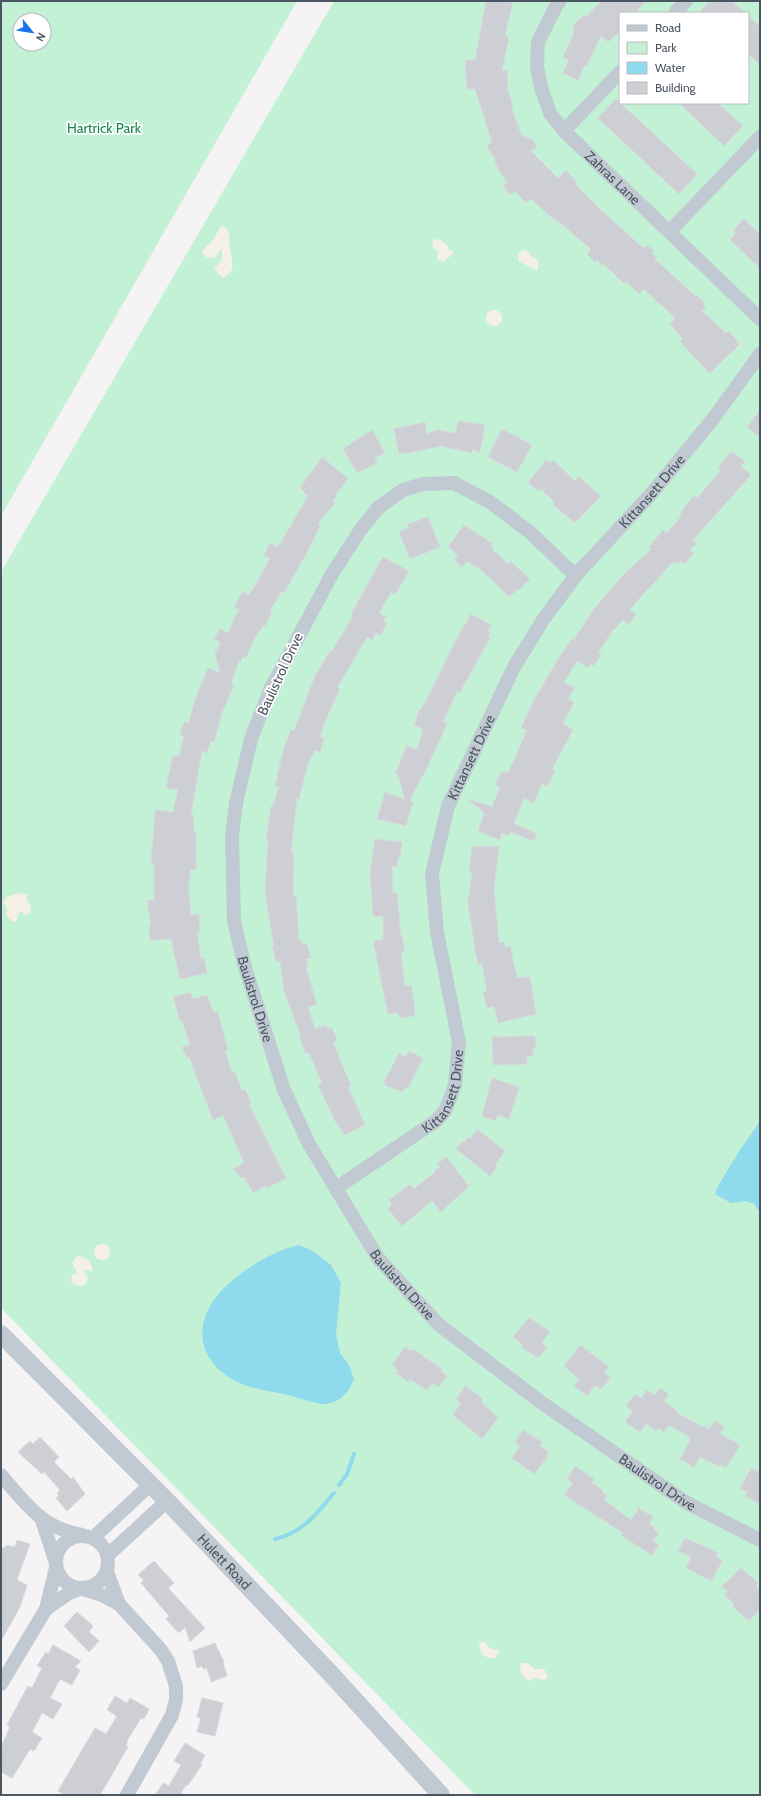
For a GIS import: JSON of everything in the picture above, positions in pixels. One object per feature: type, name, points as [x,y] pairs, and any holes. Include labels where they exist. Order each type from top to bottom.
[{"type":"street","points":[[676,12],[686,1]]},
{"type":"street","name":"Zahras Lane","points":[[558,3],[538,42],[537,67],[541,88],[550,113],[564,131],[670,231],[760,319]]},
{"type":"street","points":[[564,131],[619,73]]},
{"type":"street","points":[[670,231],[760,137]]},
{"type":"street","name":"Kittansett Drive","points":[[336,1188],[436,1120],[445,1111],[451,1099],[458,1071],[459,1042],[437,932],[432,874],[448,806],[514,667],[543,620],[576,575],[656,488],[713,419],[760,354]]},
{"type":"street","name":"Baulistrol Drive","points":[[576,575],[532,533],[490,502],[454,482],[423,484],[404,490],[378,508],[361,529],[332,574],[271,688],[251,739],[236,803],[232,836],[234,921],[244,964],[284,1090],[309,1144],[378,1258],[438,1324],[542,1403],[687,1503],[760,1540]]},
{"type":"street","name":"Hulett Road","points":[[1,1334],[151,1484],[331,1674],[441,1795]]},
{"type":"street","points":[[1,1475],[42,1520],[67,1532],[88,1537],[100,1542],[108,1555],[109,1564],[107,1572],[102,1580],[95,1586],[69,1593],[46,1609]]},
{"type":"street","points":[[1,1684],[46,1609],[58,1550],[70,1539],[88,1537],[151,1484]]},
{"type":"street","points":[[108,1555],[167,1501]]},
{"type":"street","points":[[42,1520],[56,1565],[64,1582],[70,1586],[102,1594],[119,1604],[161,1650],[168,1661],[176,1686],[176,1700],[172,1715],[127,1795]]},
{"type":"street","points":[[107,1572],[119,1604]]},
{"type":"green space","name":"Hartrick Park","points":[[1,1],[297,1],[1,516]]},
{"type":"green space","points":[[334,1],[760,1],[760,1795],[475,1795],[1,1308],[1,572]]},
{"type":"sand","points":[[221,226],[225,227],[229,233],[232,264],[230,272],[222,277],[214,269],[222,260],[222,249],[216,257],[208,258],[202,254],[203,250],[213,240]]},
{"type":"sand","points":[[439,239],[447,245],[449,250],[453,251],[453,254],[443,262],[437,259],[438,251],[432,246],[433,240]]},
{"type":"sand","points":[[524,250],[528,251],[532,257],[538,260],[538,271],[518,261],[519,253]]},
{"type":"sand","points":[[494,310],[501,315],[502,318],[497,325],[494,326],[487,321],[486,318],[491,311]]},
{"type":"sand","points":[[20,893],[27,895],[27,901],[31,906],[31,911],[26,916],[21,911],[18,914],[17,920],[13,922],[6,916],[7,908],[3,903],[8,896]]},
{"type":"sand","points":[[99,1244],[105,1244],[110,1249],[108,1258],[105,1260],[99,1260],[94,1255],[94,1249]]},
{"type":"sand","points":[[77,1256],[83,1257],[89,1261],[92,1266],[92,1272],[83,1269],[88,1279],[83,1286],[75,1285],[71,1280],[72,1276],[77,1272],[72,1263]]},
{"type":"sand","points":[[484,1641],[489,1648],[498,1650],[499,1652],[495,1658],[486,1657],[482,1653],[479,1645]]},
{"type":"sand","points":[[522,1663],[528,1663],[534,1669],[544,1669],[548,1676],[545,1680],[535,1678],[529,1681],[521,1673],[520,1666]]},
{"type":"water","points":[[760,1121],[760,1213],[754,1204],[746,1201],[731,1203],[715,1194],[718,1186],[738,1153]]},
{"type":"water","points":[[299,1245],[313,1251],[331,1265],[341,1283],[336,1334],[340,1353],[349,1365],[354,1379],[343,1397],[334,1402],[323,1404],[316,1403],[256,1388],[234,1380],[216,1366],[208,1356],[204,1345],[202,1334],[208,1310],[224,1288],[240,1274],[269,1256]]},
{"type":"building","points":[[486,1],[513,1],[505,36],[509,37],[502,70],[507,70],[508,90],[513,106],[511,106],[522,137],[525,135],[528,139],[531,138],[537,147],[531,151],[558,178],[566,170],[577,182],[575,184],[601,210],[643,248],[647,245],[654,251],[652,254],[656,257],[655,259],[695,296],[696,295],[704,302],[703,304],[706,307],[702,311],[726,333],[728,331],[740,344],[710,373],[680,342],[683,339],[670,324],[675,318],[644,289],[640,294],[626,282],[624,284],[604,264],[602,265],[597,260],[595,262],[587,254],[591,249],[531,199],[526,203],[515,191],[510,195],[503,186],[507,182],[494,162],[496,161],[487,146],[492,142],[475,89],[467,89],[465,60],[475,60]]},
{"type":"building","points":[[601,1],[646,1],[636,12],[619,12],[619,32],[608,42],[601,36],[578,80],[563,73],[569,60],[563,57],[573,35],[574,24],[584,15],[586,17]]},
{"type":"building","points":[[710,1],[732,1],[744,12],[699,12]]},
{"type":"building","points":[[749,17],[760,27],[760,65],[749,55]]},
{"type":"building","points":[[616,99],[619,104],[621,104],[697,174],[679,194],[598,118]]},
{"type":"building","points":[[680,104],[719,104],[743,126],[724,146]]},
{"type":"building","points":[[744,219],[760,234],[760,268],[730,240],[736,233],[733,231]]},
{"type":"building","points":[[760,410],[760,437],[747,427]]},
{"type":"building","points":[[458,421],[485,425],[480,453],[473,449],[472,453],[441,446],[399,454],[394,429],[425,422],[427,434],[437,430],[456,433]]},
{"type":"building","points":[[502,429],[532,445],[517,472],[488,457]]},
{"type":"building","points":[[372,430],[385,453],[375,458],[377,463],[357,473],[343,449]]},
{"type":"building","points":[[733,452],[745,462],[741,466],[751,475],[693,540],[697,543],[690,550],[694,553],[684,564],[681,561],[677,564],[674,561],[637,601],[630,610],[636,615],[629,624],[623,620],[613,630],[598,653],[601,655],[594,666],[591,664],[588,668],[577,661],[564,682],[575,688],[568,699],[574,703],[563,723],[573,730],[552,769],[555,771],[548,786],[542,784],[534,803],[524,798],[514,823],[537,834],[534,841],[510,832],[509,836],[501,833],[500,840],[478,831],[484,813],[468,799],[492,807],[500,787],[495,785],[502,771],[508,773],[527,730],[521,728],[534,700],[558,659],[572,639],[574,640],[593,610],[622,576],[651,549],[649,547],[663,530],[667,533],[682,515],[680,513],[685,508],[684,507],[694,496],[697,498],[721,470],[718,468],[728,455]]},
{"type":"building","points":[[322,457],[348,479],[336,494],[337,496],[333,501],[335,503],[318,524],[320,526],[304,558],[284,593],[282,591],[270,611],[272,613],[265,626],[263,626],[256,636],[246,658],[243,657],[240,662],[239,661],[231,683],[234,685],[222,713],[214,742],[211,741],[207,753],[202,751],[191,814],[193,814],[194,833],[196,833],[196,869],[190,870],[190,882],[188,882],[191,915],[199,914],[200,932],[197,932],[201,959],[204,958],[207,973],[180,979],[171,939],[150,940],[149,926],[151,925],[147,900],[154,900],[154,864],[151,864],[155,810],[173,812],[178,790],[166,788],[173,755],[179,756],[184,736],[180,735],[184,722],[189,723],[195,699],[208,668],[220,673],[215,653],[221,642],[214,639],[220,629],[228,633],[235,616],[240,610],[234,607],[243,591],[249,595],[256,584],[270,559],[264,555],[270,543],[277,547],[280,544],[308,496],[300,488]]},
{"type":"building","points":[[546,460],[550,463],[553,460],[575,481],[579,477],[601,496],[575,523],[553,505],[555,503],[541,489],[538,491],[528,483]]},
{"type":"building","points":[[428,517],[440,547],[410,559],[399,532],[409,528],[408,524]]},
{"type":"building","points":[[464,525],[492,543],[492,549],[508,564],[510,561],[530,579],[509,597],[476,565],[475,567],[467,561],[462,567],[454,560],[458,555],[448,547]]},
{"type":"building","points":[[383,557],[409,571],[395,595],[391,592],[379,613],[386,617],[383,621],[387,623],[381,635],[376,633],[372,640],[367,637],[337,688],[340,689],[326,719],[320,737],[324,738],[320,752],[315,750],[308,764],[299,799],[297,798],[291,852],[294,852],[293,896],[296,896],[299,940],[301,940],[303,945],[307,944],[311,958],[306,959],[308,968],[306,968],[317,1004],[308,1007],[315,1029],[326,1025],[328,1029],[332,1028],[337,1040],[333,1042],[351,1086],[348,1087],[365,1125],[344,1135],[336,1123],[318,1085],[322,1083],[309,1053],[305,1053],[300,1034],[284,991],[280,962],[276,961],[272,946],[274,946],[265,893],[268,839],[266,839],[271,806],[273,806],[279,787],[275,786],[277,775],[285,745],[291,730],[294,731],[315,676],[353,616],[351,614]]},
{"type":"building","points":[[471,614],[491,625],[487,631],[490,632],[488,637],[490,638],[460,692],[457,691],[443,722],[447,724],[426,770],[409,801],[413,802],[406,826],[377,819],[385,792],[405,800],[398,775],[395,774],[407,745],[417,750],[423,729],[414,725],[419,710],[426,701],[456,640]]},
{"type":"building","points":[[375,839],[402,842],[397,867],[392,866],[393,893],[397,893],[401,936],[405,951],[401,952],[404,982],[406,986],[411,985],[415,1009],[414,1016],[400,1018],[398,1012],[388,1014],[373,941],[383,940],[383,916],[373,917],[370,871]]},
{"type":"building","points":[[499,846],[494,889],[499,943],[504,942],[505,947],[510,946],[517,978],[530,977],[536,1014],[498,1023],[494,1006],[487,1008],[483,992],[487,991],[482,964],[478,964],[467,898],[469,898],[472,872],[469,872],[472,847]]},
{"type":"building","points":[[191,992],[193,999],[207,995],[214,1013],[218,1012],[228,1050],[225,1051],[232,1073],[235,1072],[242,1091],[244,1089],[247,1093],[251,1103],[249,1104],[286,1178],[267,1188],[265,1186],[253,1193],[244,1177],[241,1178],[233,1169],[244,1163],[223,1115],[213,1120],[189,1057],[187,1058],[182,1047],[190,1045],[182,1021],[180,1021],[173,997]]},
{"type":"building","points":[[535,1036],[536,1048],[533,1048],[533,1056],[527,1056],[527,1064],[493,1065],[492,1037]]},
{"type":"building","points":[[409,1051],[423,1058],[408,1088],[406,1087],[403,1092],[385,1085],[386,1083],[384,1082],[399,1053],[406,1057]]},
{"type":"building","points":[[492,1078],[519,1087],[509,1119],[498,1115],[496,1121],[482,1116]]},
{"type":"building","points":[[477,1129],[505,1151],[495,1165],[497,1167],[490,1176],[456,1149],[463,1141],[465,1142],[468,1137],[470,1139]]},
{"type":"building","points":[[446,1157],[469,1186],[441,1212],[432,1201],[402,1226],[388,1209],[392,1205],[389,1200],[410,1184],[414,1189],[440,1167],[437,1164]]},
{"type":"building","points":[[529,1317],[550,1332],[541,1343],[547,1347],[538,1358],[521,1347],[523,1345],[513,1337]]},
{"type":"building","points":[[580,1345],[609,1367],[604,1373],[611,1378],[601,1389],[595,1385],[587,1396],[574,1386],[579,1379],[564,1366]]},
{"type":"building","points":[[405,1347],[411,1351],[413,1349],[442,1369],[441,1371],[447,1376],[439,1387],[433,1383],[427,1390],[410,1379],[408,1382],[396,1373],[398,1370],[392,1365]]},
{"type":"building","points":[[465,1386],[483,1399],[481,1402],[498,1418],[482,1439],[453,1415],[461,1403],[456,1399]]},
{"type":"building","points":[[660,1388],[669,1394],[664,1401],[678,1412],[677,1413],[709,1429],[714,1421],[724,1426],[720,1434],[740,1445],[726,1468],[700,1457],[694,1467],[680,1459],[691,1438],[669,1425],[664,1432],[658,1428],[656,1431],[646,1424],[640,1432],[625,1422],[633,1411],[626,1406],[635,1394],[641,1398],[647,1390],[655,1395]]},
{"type":"building","points":[[523,1430],[542,1442],[540,1446],[549,1452],[547,1455],[548,1456],[534,1474],[512,1458],[520,1446],[515,1442]]},
{"type":"building","points":[[40,1437],[59,1457],[54,1462],[71,1479],[73,1477],[85,1494],[67,1511],[56,1498],[59,1496],[57,1493],[60,1490],[44,1472],[42,1474],[18,1452],[30,1441],[33,1444]]},
{"type":"building","points":[[575,1466],[594,1479],[592,1483],[603,1490],[602,1492],[607,1496],[604,1500],[631,1520],[639,1508],[653,1517],[649,1524],[655,1527],[653,1529],[659,1533],[653,1541],[659,1545],[652,1555],[622,1536],[623,1533],[564,1495],[573,1483],[567,1479]]},
{"type":"building","points":[[751,1468],[760,1472],[760,1504],[745,1496],[747,1492],[740,1489]]},
{"type":"building","points":[[685,1538],[718,1553],[716,1557],[723,1560],[711,1581],[686,1568],[691,1557],[678,1551]]},
{"type":"building","points":[[17,1540],[30,1544],[17,1580],[27,1585],[20,1607],[1,1641],[1,1547],[5,1548],[6,1545],[15,1547]]},
{"type":"building","points":[[154,1561],[174,1583],[168,1588],[205,1628],[190,1642],[185,1627],[179,1633],[166,1619],[169,1616],[141,1583],[144,1580],[138,1575]]},
{"type":"building","points":[[741,1568],[758,1583],[756,1586],[760,1591],[760,1609],[749,1621],[732,1606],[734,1604],[725,1595],[728,1591],[721,1587]]},
{"type":"building","points":[[77,1612],[93,1626],[89,1632],[99,1641],[89,1652],[64,1626]]},
{"type":"building","points":[[215,1643],[224,1662],[227,1676],[211,1682],[207,1668],[203,1669],[202,1666],[197,1668],[193,1651]]},
{"type":"building","points":[[53,1645],[81,1661],[75,1667],[80,1670],[72,1685],[60,1679],[50,1698],[62,1704],[53,1719],[42,1713],[32,1732],[42,1738],[34,1751],[30,1749],[12,1778],[1,1772],[1,1747],[10,1727],[7,1725],[28,1686],[32,1688],[42,1668],[37,1666],[46,1652],[48,1654]]},
{"type":"building","points":[[115,1696],[127,1703],[130,1698],[149,1709],[144,1719],[141,1718],[128,1739],[126,1745],[128,1747],[100,1795],[65,1795],[58,1791],[95,1728],[106,1734],[117,1716],[107,1710]]},
{"type":"building","points":[[202,1698],[223,1703],[215,1736],[197,1732],[201,1718],[197,1717]]},
{"type":"building","points":[[185,1743],[205,1755],[200,1764],[202,1765],[181,1793],[184,1795],[155,1795],[163,1783],[169,1786],[181,1765],[174,1761]]},
{"type":"waterway","points":[[339,1485],[347,1474],[354,1454]]},
{"type":"waterway","points":[[275,1539],[293,1532],[308,1522],[334,1493]]}]
